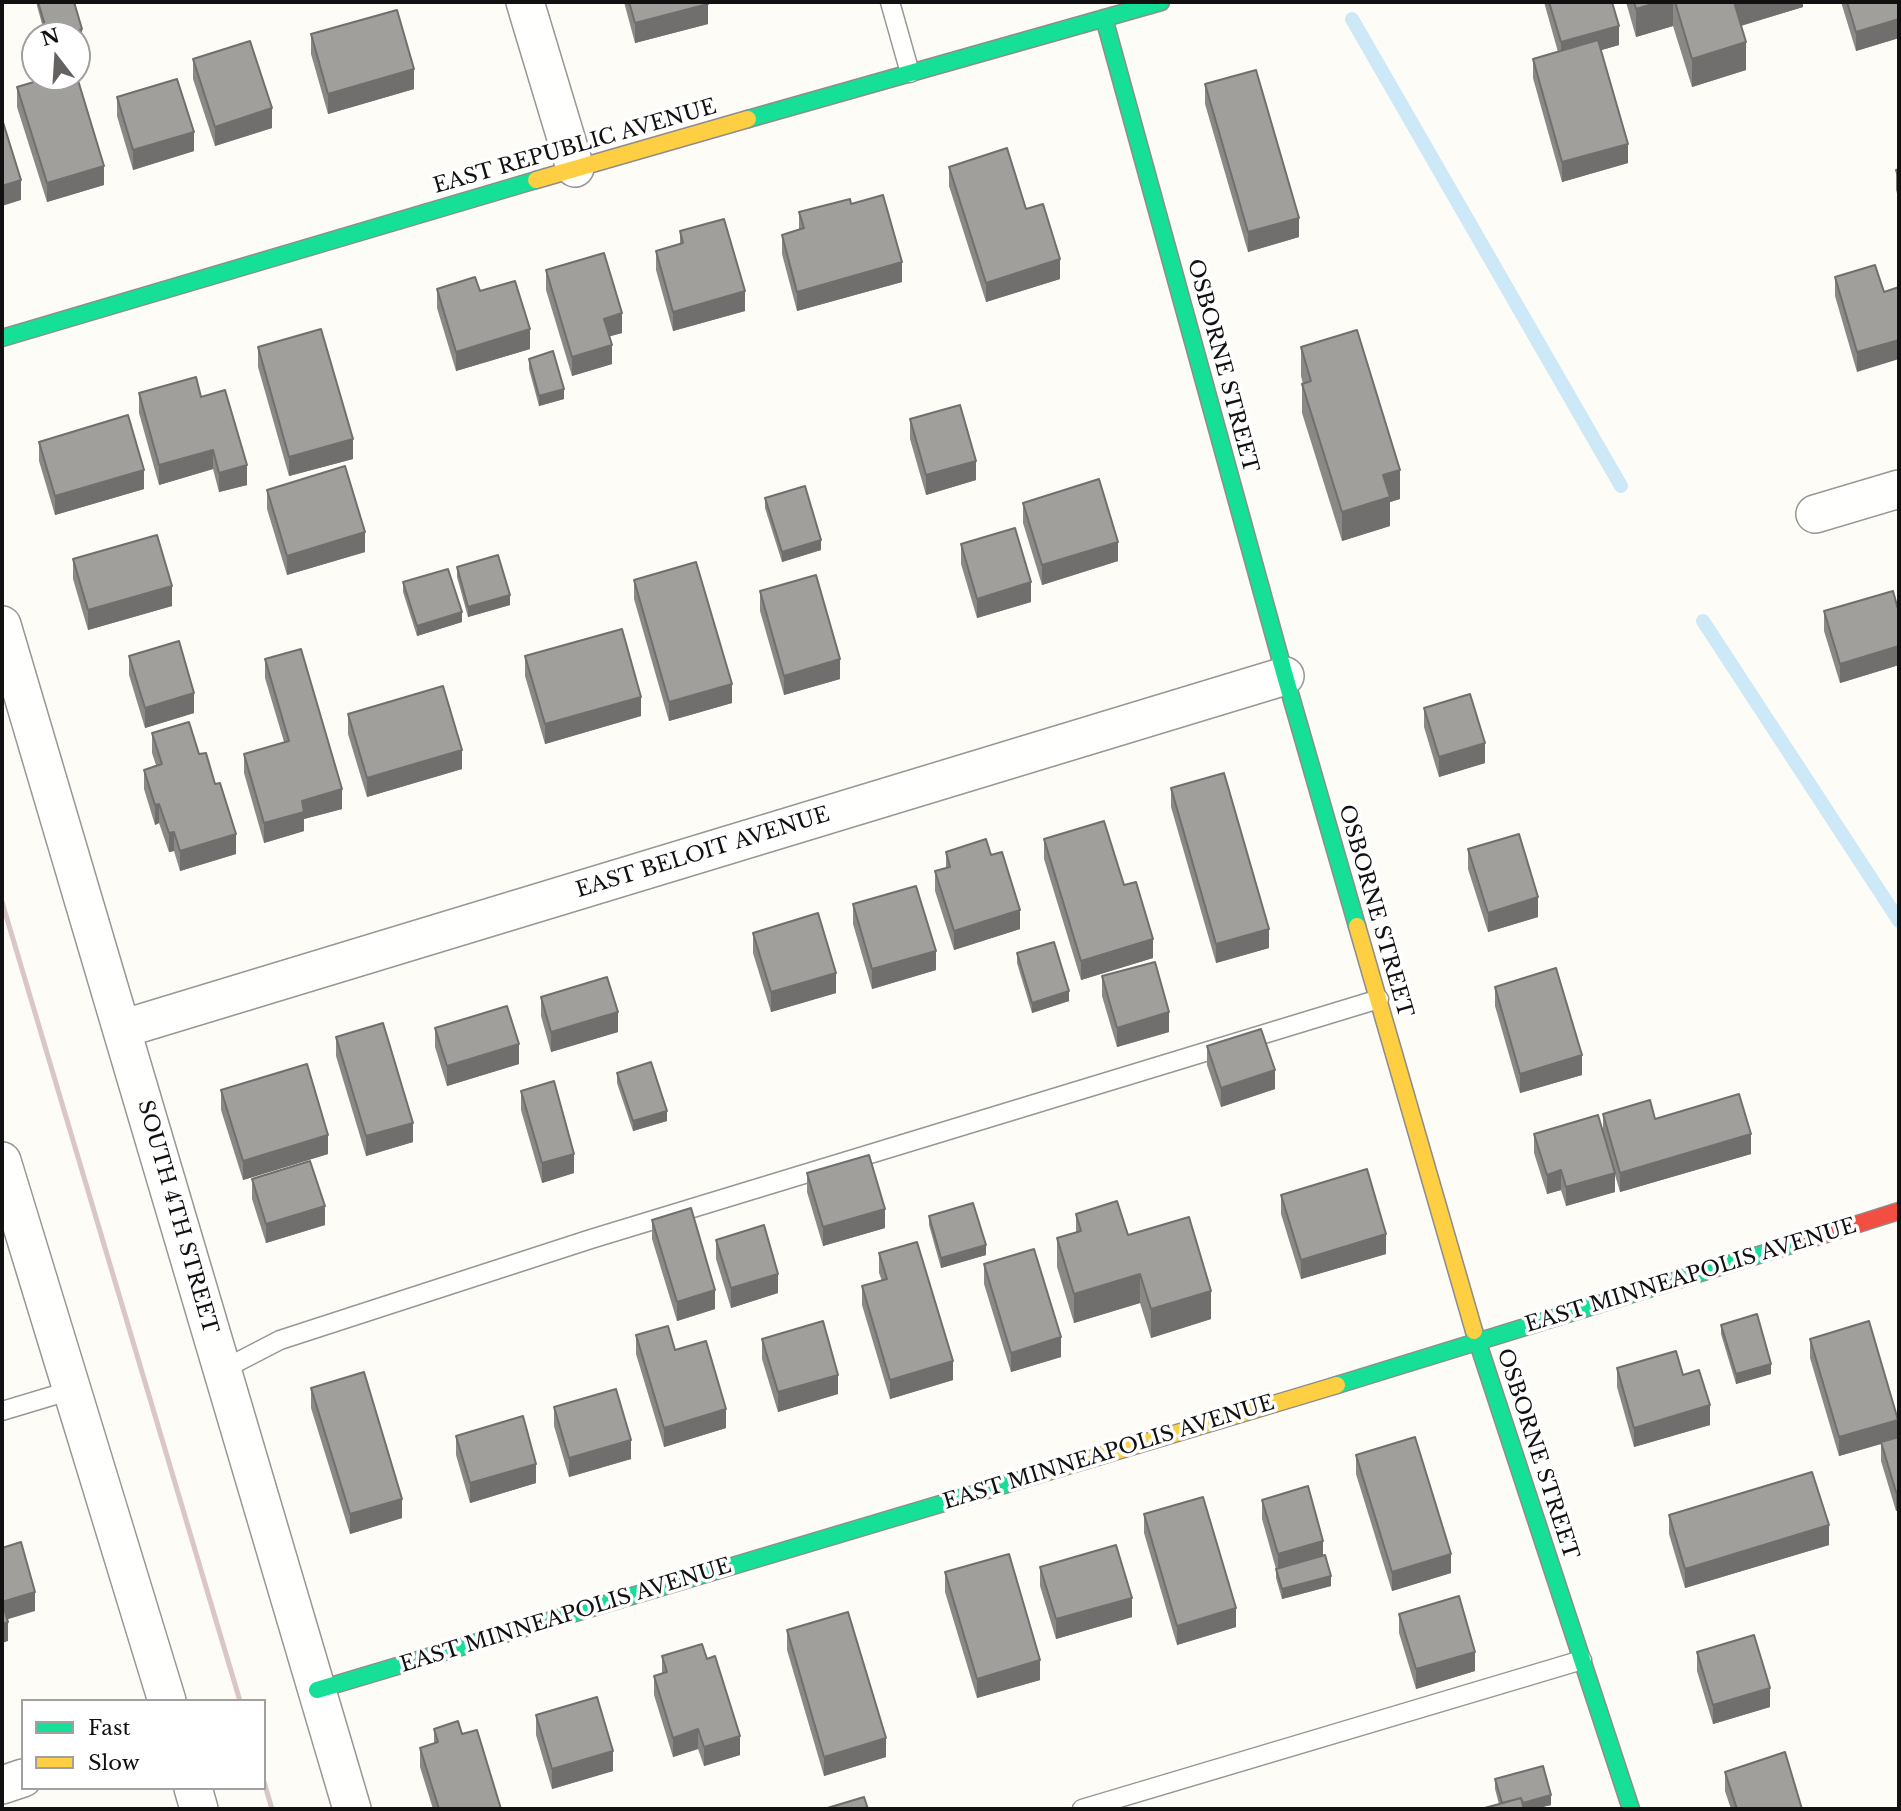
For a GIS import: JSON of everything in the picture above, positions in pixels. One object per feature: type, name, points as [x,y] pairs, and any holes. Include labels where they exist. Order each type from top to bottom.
[{"type":"street","points":[[524,2],[575,168]]},
{"type":"street","name":"EAST REPUBLIC AVENUE","points":[[2,338],[575,168],[1161,2]]},
{"type":"street","name":"OSBORNE STREET","points":[[1104,18],[1285,676],[1478,1343],[1631,1809]]},
{"type":"street","points":[[1815,514],[1899,489]]},
{"type":"street","name":"SOUTH 4TH STREET","points":[[2,625],[352,1809]]},
{"type":"street","name":"EAST BELOIT AVENUE","points":[[121,1029],[1285,676]]},
{"type":"street","points":[[2,1161],[166,1699]]},
{"type":"street","name":"EAST MINNEAPOLIS AVENUE","points":[[317,1690],[1478,1343],[1899,1211]]},
{"type":"street","points":[[2,1785],[21,1779]]},
{"type":"street","points":[[193,1790],[199,1809]]},
{"type":"lane","points":[[890,2],[910,73]]},
{"type":"lane","points":[[222,1370],[280,1340],[591,1239],[1379,999]]},
{"type":"lane","points":[[2,1411],[72,1390]]},
{"type":"lane","points":[[1082,1809],[1582,1660]]},
{"type":"building","points":[[38,2],[74,2],[80,21],[44,21]]},
{"type":"building","points":[[629,2],[707,2],[708,4],[635,23]]},
{"type":"building","points":[[1549,2],[1612,2],[1619,26],[1561,42]]},
{"type":"building","points":[[1634,2],[1659,2],[1636,9]]},
{"type":"building","points":[[1675,2],[1734,2],[1746,42],[1692,59]]},
{"type":"building","points":[[1847,2],[1899,2],[1899,19],[1856,32]]},
{"type":"building","points":[[397,10],[414,69],[328,94],[311,34]]},
{"type":"building","points":[[1598,40],[1628,144],[1562,162],[1533,59]]},
{"type":"building","points":[[250,41],[272,108],[215,127],[193,59]]},
{"type":"building","points":[[1256,70],[1299,218],[1248,232],[1205,84]]},
{"type":"building","points":[[177,79],[194,132],[133,150],[117,97]]},
{"type":"building","points":[[21,86],[21,91],[81,91],[104,166],[47,183],[17,87]]},
{"type":"building","points":[[2,119],[21,180],[2,186]]},
{"type":"building","points":[[1007,148],[1026,209],[1043,204],[1060,259],[986,283],[949,167]]},
{"type":"building","points":[[883,195],[902,262],[797,292],[782,235],[804,228],[799,212],[850,199],[851,204]]},
{"type":"building","points":[[724,219],[745,291],[673,312],[656,251],[683,243],[680,231]]},
{"type":"building","points":[[604,253],[622,313],[604,319],[612,345],[572,357],[546,270]]},
{"type":"building","points":[[1875,265],[1884,292],[1899,287],[1899,340],[1857,352],[1835,277]]},
{"type":"building","points":[[475,277],[480,291],[515,281],[530,329],[456,352],[437,289]]},
{"type":"building","points":[[321,329],[353,439],[289,457],[258,347]]},
{"type":"building","points":[[1357,330],[1400,470],[1383,475],[1390,497],[1342,512],[1302,384],[1311,381],[1301,347]]},
{"type":"building","points":[[553,351],[564,389],[539,396],[529,359]]},
{"type":"building","points":[[196,377],[201,397],[225,390],[247,465],[219,473],[213,450],[159,465],[139,393]]},
{"type":"building","points":[[960,405],[976,461],[926,475],[910,419]]},
{"type":"building","points":[[128,415],[144,470],[55,496],[39,442]]},
{"type":"building","points":[[345,466],[365,532],[287,556],[267,490]]},
{"type":"building","points":[[1099,479],[1118,542],[1042,565],[1023,503]]},
{"type":"building","points":[[805,486],[821,540],[782,552],[765,498]]},
{"type":"building","points":[[1015,528],[1031,582],[977,599],[961,544]]},
{"type":"building","points":[[157,535],[172,586],[88,610],[73,559]]},
{"type":"building","points":[[498,555],[510,595],[468,607],[457,567]]},
{"type":"building","points":[[696,562],[732,684],[669,702],[634,580]]},
{"type":"building","points":[[448,569],[462,612],[417,626],[403,582]]},
{"type":"building","points":[[816,575],[840,659],[784,676],[760,591]]},
{"type":"building","points":[[1893,591],[1899,613],[1899,646],[1840,664],[1824,611]]},
{"type":"building","points":[[622,629],[641,697],[545,724],[525,656]]},
{"type":"building","points":[[179,641],[194,693],[145,708],[129,656]]},
{"type":"building","points":[[301,649],[342,789],[302,801],[304,812],[264,823],[244,754],[289,741],[265,659]]},
{"type":"building","points":[[443,686],[462,750],[367,778],[348,714]]},
{"type":"building","points":[[1470,694],[1485,743],[1439,757],[1424,708]]},
{"type":"building","points":[[189,722],[199,754],[206,753],[215,784],[220,783],[236,834],[180,851],[174,832],[169,833],[159,804],[155,805],[144,770],[162,764],[152,733]]},
{"type":"building","points":[[1224,773],[1269,929],[1216,944],[1171,788]]},
{"type":"building","points":[[1104,821],[1124,885],[1136,882],[1153,939],[1081,961],[1044,839]]},
{"type":"building","points":[[1519,834],[1538,897],[1488,913],[1468,849]]},
{"type":"building","points":[[986,839],[991,855],[1002,852],[1020,910],[954,931],[935,871],[950,867],[946,852]]},
{"type":"building","points":[[916,886],[936,951],[872,969],[853,904]]},
{"type":"building","points":[[818,913],[836,973],[771,992],[753,933]]},
{"type":"building","points":[[1054,942],[1069,991],[1032,1003],[1017,953]]},
{"type":"building","points":[[1155,962],[1169,1012],[1117,1028],[1102,976]]},
{"type":"building","points":[[1556,968],[1582,1055],[1520,1074],[1495,987]]},
{"type":"building","points":[[607,977],[618,1012],[551,1032],[541,997]]},
{"type":"building","points":[[507,1006],[519,1044],[447,1066],[435,1028]]},
{"type":"building","points":[[383,1023],[413,1123],[366,1136],[336,1037]]},
{"type":"building","points":[[1261,1029],[1275,1070],[1221,1088],[1207,1046]]},
{"type":"building","points":[[651,1062],[667,1111],[633,1121],[617,1073]]},
{"type":"building","points":[[307,1064],[328,1135],[243,1161],[221,1090]]},
{"type":"building","points":[[554,1081],[574,1154],[542,1163],[521,1091]]},
{"type":"building","points":[[1739,1094],[1751,1134],[1620,1173],[1603,1114],[1650,1100],[1655,1119]]},
{"type":"building","points":[[1598,1115],[1615,1173],[1566,1187],[1561,1170],[1547,1175],[1534,1134]]},
{"type":"building","points":[[869,1155],[885,1209],[823,1227],[807,1173]]},
{"type":"building","points":[[310,1161],[325,1206],[266,1224],[252,1179]]},
{"type":"building","points":[[1367,1169],[1386,1234],[1301,1260],[1281,1195]]},
{"type":"building","points":[[1117,1201],[1128,1235],[1189,1217],[1211,1291],[1151,1309],[1140,1274],[1074,1294],[1057,1238],[1081,1231],[1076,1214]]},
{"type":"building","points":[[973,1203],[986,1245],[941,1258],[929,1216]]},
{"type":"building","points":[[691,1208],[715,1290],[677,1302],[652,1220]]},
{"type":"building","points":[[764,1225],[778,1274],[731,1288],[716,1240]]},
{"type":"building","points":[[917,1242],[953,1361],[890,1380],[862,1286],[887,1279],[879,1253]]},
{"type":"building","points":[[1034,1249],[1061,1337],[1011,1353],[984,1264]]},
{"type":"building","points":[[1757,1314],[1771,1364],[1736,1374],[1721,1325]]},
{"type":"building","points":[[823,1321],[838,1375],[778,1392],[762,1339]]},
{"type":"building","points":[[1869,1321],[1898,1420],[1839,1437],[1810,1339]]},
{"type":"building","points":[[668,1326],[675,1350],[706,1341],[726,1409],[664,1428],[636,1335]]},
{"type":"building","points":[[1676,1351],[1683,1375],[1699,1370],[1710,1405],[1634,1428],[1617,1368]]},
{"type":"building","points":[[364,1372],[402,1499],[350,1514],[311,1388]]},
{"type":"building","points":[[616,1389],[631,1440],[569,1458],[554,1407]]},
{"type":"building","points":[[523,1416],[536,1464],[470,1483],[456,1436]]},
{"type":"building","points":[[1415,1437],[1451,1554],[1392,1572],[1356,1455]]},
{"type":"building","points":[[1899,1437],[1899,1491],[1896,1492],[1881,1442]]},
{"type":"building","points":[[1812,1472],[1829,1525],[1685,1569],[1669,1515]]},
{"type":"building","points":[[1308,1486],[1323,1541],[1278,1554],[1262,1500]]},
{"type":"building","points":[[1203,1497],[1236,1608],[1177,1626],[1144,1514]]},
{"type":"building","points":[[21,1542],[35,1592],[2,1602],[2,1548]]},
{"type":"building","points":[[1116,1545],[1132,1598],[1056,1619],[1040,1567]]},
{"type":"building","points":[[1009,1554],[1040,1660],[977,1679],[945,1572]]},
{"type":"building","points":[[1325,1555],[1331,1576],[1282,1589],[1276,1569]]},
{"type":"building","points":[[1459,1596],[1475,1652],[1416,1669],[1399,1614]]},
{"type":"building","points":[[2,1602],[8,1622],[2,1624]]},
{"type":"building","points":[[848,1612],[886,1738],[824,1757],[787,1630]]},
{"type":"building","points":[[1754,1635],[1770,1688],[1713,1705],[1697,1652]]},
{"type":"building","points":[[702,1644],[707,1659],[715,1656],[740,1736],[704,1747],[698,1729],[673,1738],[654,1676],[667,1672],[662,1656]]},
{"type":"building","points":[[597,1697],[613,1751],[552,1769],[536,1715]]},
{"type":"building","points":[[458,1721],[462,1734],[477,1730],[501,1809],[439,1809],[420,1748],[438,1742],[434,1729]]},
{"type":"building","points":[[1785,1752],[1802,1809],[1737,1809],[1725,1772]]},
{"type":"building","points":[[1543,1766],[1551,1795],[1523,1803],[1521,1798],[1502,1803],[1495,1779]]},
{"type":"building","points":[[864,1797],[868,1809],[824,1809]]},
{"type":"building","points":[[1521,1798],[1524,1809],[1481,1809]]},
{"type":"waterway","points":[[1352,19],[1621,486]]},
{"type":"waterway","points":[[1703,621],[1899,921]]},
{"type":"railway","points":[[2,902],[239,1699]]},
{"type":"railway","points":[[266,1789],[272,1809]]},
{"type":"traffic: fast","points":[[748,119],[1161,2]]},
{"type":"traffic: fast","points":[[1104,18],[1285,676],[1357,926]]},
{"type":"traffic: fast","points":[[2,338],[536,180]]},
{"type":"traffic: fast","points":[[1337,1385],[1804,1241]]},
{"type":"traffic: fast","points":[[1474,1331],[1631,1809]]},
{"type":"traffic: fast","points":[[317,1690],[1024,1479]]},
{"type":"traffic: slow","points":[[536,180],[748,119]]},
{"type":"traffic: slow","points":[[1357,926],[1474,1331]]},
{"type":"traffic: slow","points":[[1024,1479],[1337,1385]]},
{"type":"traffic: jam","points":[[1804,1241],[1899,1211]]}]
